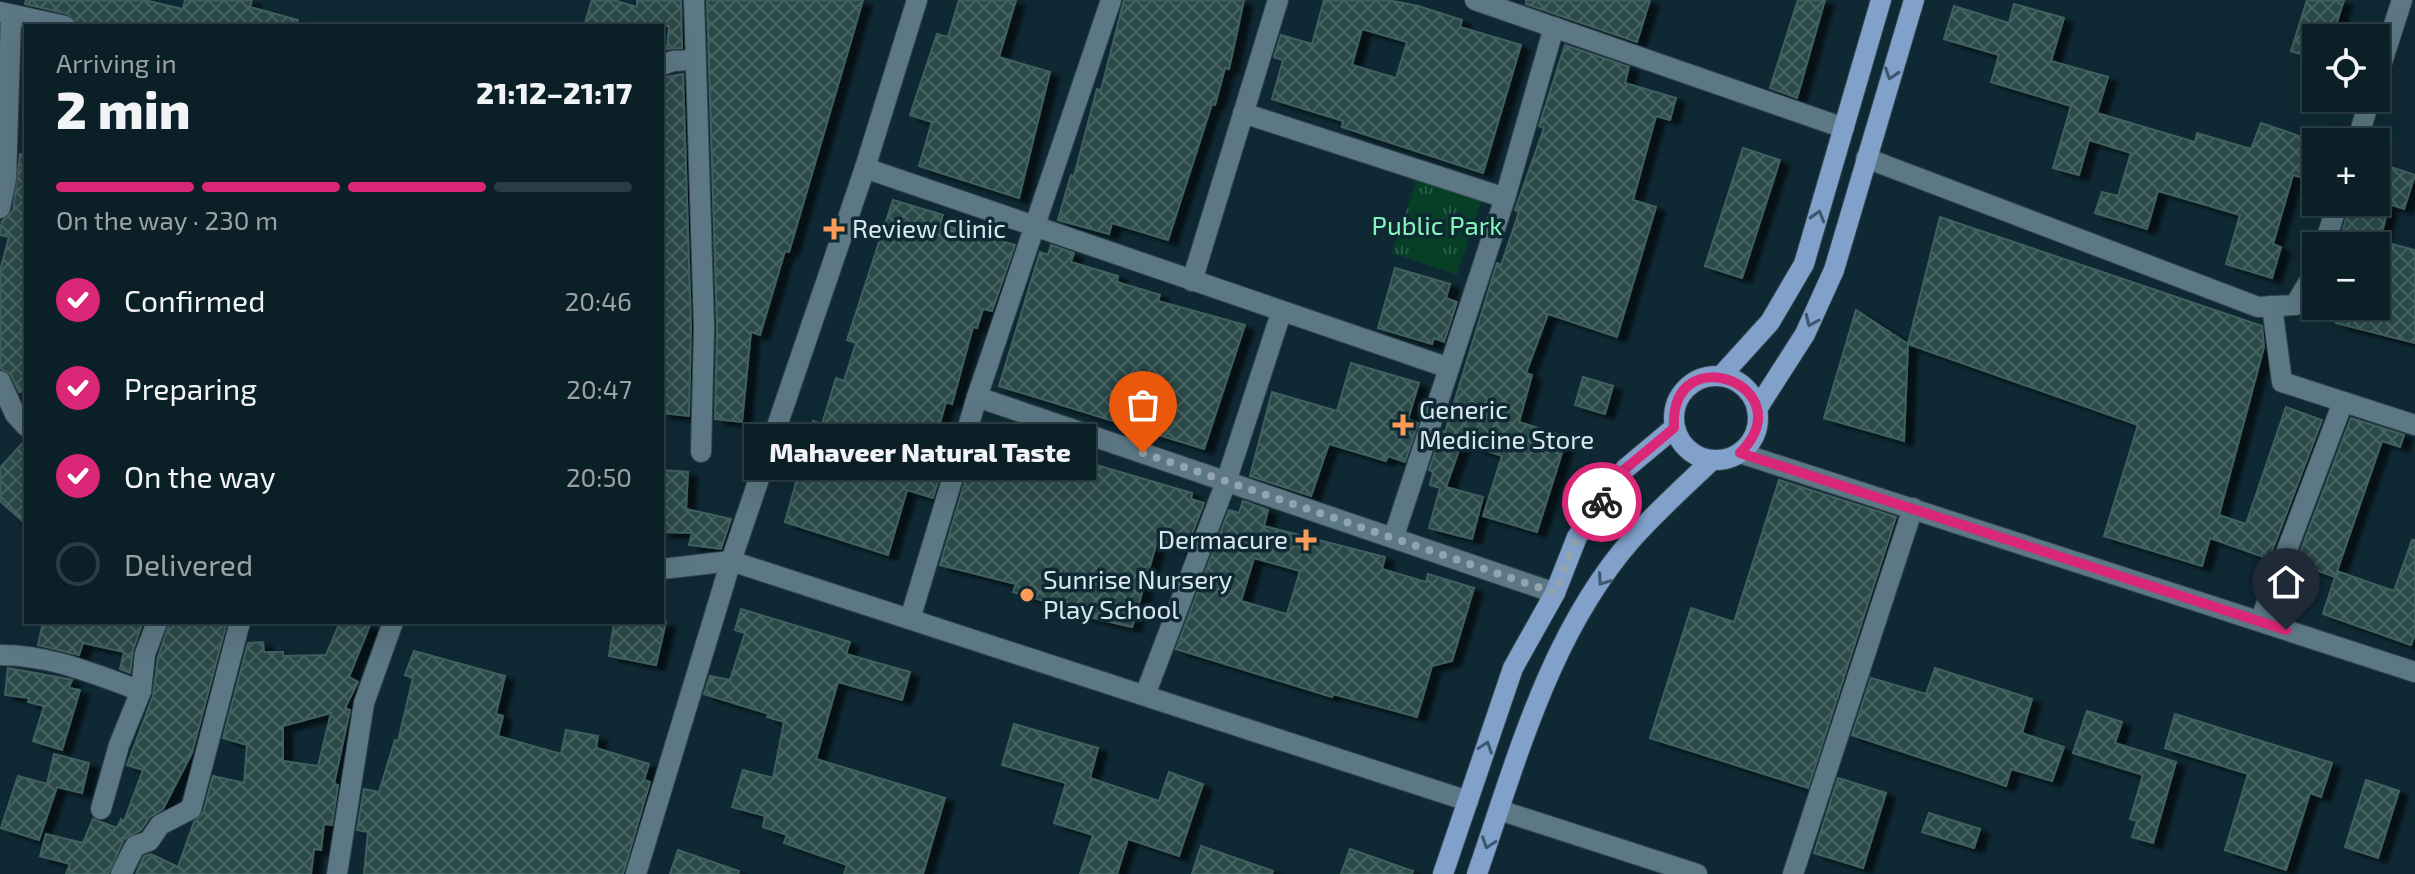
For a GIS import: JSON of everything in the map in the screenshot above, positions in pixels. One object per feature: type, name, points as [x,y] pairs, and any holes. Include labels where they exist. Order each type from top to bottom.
[{"type":"main road","points":[[1721,376],[1770,322],[1804,264],[1881,0]]},
{"type":"main road","points":[[1757,409],[1805,334],[1834,270],[1914,0]]},
{"type":"main road","points":[[1721,376],[1739,382],[1751,395],[1757,409],[1757,427],[1752,441],[1740,453],[1725,460],[1711,461],[1693,454],[1681,443],[1674,428],[1673,412],[1680,395],[1692,383],[1721,376]]},
{"type":"main road","points":[[1443,874],[1513,668],[1555,593],[1577,537],[1625,469],[1674,428]]},
{"type":"main road","points":[[1477,874],[1544,682],[1596,590],[1632,539],[1711,461]]},
{"type":"street","points":[[694,0],[704,327],[701,452]]},
{"type":"street","points":[[636,874],[731,561],[865,168],[917,0]]},
{"type":"street","points":[[910,619],[977,397],[1111,0]]},
{"type":"street","points":[[1192,281],[1278,0]]},
{"type":"street","points":[[1475,0],[1844,128]]},
{"type":"street","points":[[2390,37],[2402,0]]},
{"type":"street","points":[[0,208],[11,181],[18,82],[5,14],[55,24]]},
{"type":"street","points":[[1394,536],[1505,198],[1554,27]]},
{"type":"street","points":[[664,64],[694,60]]},
{"type":"street","points":[[1243,113],[1505,198]]},
{"type":"street","points":[[1866,158],[2258,307],[2295,305],[2302,293]]},
{"type":"street","points":[[865,168],[1449,368]]},
{"type":"street","points":[[2272,306],[2282,382],[2415,425]]},
{"type":"street","points":[[1145,695],[1226,482],[1281,313]]},
{"type":"street","points":[[0,381],[15,414],[24,424]]},
{"type":"street","points":[[977,397],[1555,593]]},
{"type":"street","points":[[2260,621],[2343,402]]},
{"type":"street","points":[[1740,453],[2415,672]]},
{"type":"street","points":[[1793,874],[1913,508]]},
{"type":"street","points":[[664,569],[731,561],[1468,801]]},
{"type":"street","points":[[101,809],[119,745],[141,691],[145,654],[156,624]]},
{"type":"street","points":[[121,874],[135,846],[149,841],[160,825],[191,809],[239,624]]},
{"type":"street","points":[[337,874],[364,703],[392,624]]},
{"type":"street","points":[[0,655],[30,655],[60,662],[141,691]]},
{"type":"street","points":[[1499,810],[1697,874]]},
{"type":"green space","name":"Public Park","points":[[1418,177],[1482,199],[1457,275],[1392,253]]},
{"type":"building","points":[[26,0],[144,0],[183,9],[185,0],[252,0],[250,7],[298,20],[297,24],[76,24],[68,14],[25,4]]},
{"type":"building","points":[[592,0],[613,0],[637,7],[637,0],[681,0],[682,48],[667,49],[669,26],[664,24],[585,24]]},
{"type":"building","points":[[707,0],[863,0],[789,252],[785,251],[760,335],[751,332],[742,422],[715,419],[717,327]]},
{"type":"building","points":[[959,0],[1016,0],[999,57],[1050,72],[1019,198],[919,166],[932,122],[910,115],[937,34],[948,37]]},
{"type":"building","points":[[1124,0],[1244,0],[1229,69],[1225,68],[1215,105],[1212,104],[1168,240],[1112,223],[1109,234],[1058,220],[1071,175],[1074,176],[1097,89],[1101,90]]},
{"type":"building","points":[[1324,0],[1388,0],[1462,20],[1460,27],[1521,45],[1483,173],[1342,127],[1343,121],[1272,99],[1283,60],[1274,57],[1281,35],[1312,44]],"holes":[[[1362,29],[1407,42],[1396,78],[1352,65]]]},
{"type":"building","points":[[1526,0],[1650,0],[1637,42],[1526,4]]},
{"type":"building","points":[[1798,0],[1825,0],[1797,98],[1770,88]]},
{"type":"building","points":[[2307,0],[2344,0],[2336,24],[2302,24],[2302,55],[2291,51]]},
{"type":"building","points":[[2014,4],[2064,18],[2051,61],[2108,77],[2097,113],[2195,142],[2197,133],[2251,149],[2261,123],[2302,137],[2302,170],[2300,177],[2293,175],[2273,244],[2281,247],[2272,278],[2226,264],[2240,215],[2158,191],[2147,229],[2095,213],[2102,192],[2118,196],[2131,153],[2089,140],[2079,175],[2053,168],[2071,106],[1991,82],[1999,55],[1944,39],[1954,6],[2009,23]]},
{"type":"building","points":[[1565,45],[1629,67],[1625,83],[1676,98],[1670,120],[1656,116],[1633,200],[1656,207],[1617,337],[1548,314],[1526,373],[1532,375],[1519,422],[1567,437],[1537,532],[1483,516],[1502,456],[1462,442],[1446,487],[1483,497],[1472,539],[1429,528],[1440,488],[1430,485],[1433,472],[1429,470],[1442,431],[1445,432],[1497,263],[1501,265],[1519,212],[1515,210],[1544,128],[1539,126]]},
{"type":"building","points":[[683,74],[691,327],[689,416],[664,413],[665,77]]},
{"type":"building","points":[[1743,148],[1780,160],[1742,278],[1705,266]]},
{"type":"building","points":[[20,154],[24,154],[24,328],[21,328],[24,391],[19,392],[11,375],[0,368],[0,271],[9,237],[0,235],[0,229],[2,221],[13,211]]},
{"type":"building","points":[[2390,167],[2415,175],[2404,209],[2390,204]]},
{"type":"building","points":[[893,200],[943,215],[940,224],[1015,245],[992,311],[983,309],[977,328],[973,327],[952,404],[946,402],[929,461],[943,465],[933,498],[907,490],[888,555],[785,522],[813,421],[822,424],[836,378],[844,381],[856,343],[847,340]]},
{"type":"building","points":[[2347,216],[2386,216],[2382,232],[2343,229]]},
{"type":"building","points":[[1940,217],[2262,326],[2264,347],[2219,515],[2246,524],[2286,407],[2322,420],[2269,559],[2210,538],[2202,566],[2104,536],[2138,425],[1908,344]]},
{"type":"building","points":[[2390,244],[2415,250],[2415,343],[2336,323],[2337,320],[2390,320]]},
{"type":"building","points":[[1051,245],[1074,253],[1071,262],[1118,276],[1117,282],[1160,295],[1158,301],[1245,325],[1204,449],[999,386],[1040,252],[1048,255]]},
{"type":"building","points":[[1395,268],[1450,284],[1446,298],[1457,302],[1444,342],[1434,338],[1432,344],[1378,328]]},
{"type":"building","points":[[1856,310],[1908,344],[1904,441],[1824,418]]},
{"type":"building","points":[[1351,363],[1419,383],[1408,419],[1418,423],[1405,462],[1388,456],[1386,461],[1329,444],[1311,496],[1250,476],[1272,392],[1337,411]]},
{"type":"building","points":[[1583,377],[1613,386],[1605,414],[1575,405]]},
{"type":"building","points":[[2351,418],[2404,435],[2400,447],[2382,441],[2335,577],[2296,563]]},
{"type":"building","points":[[980,431],[1192,493],[1191,499],[1204,503],[1186,550],[1157,542],[1132,627],[1059,610],[1061,606],[1013,592],[1016,584],[940,565]]},
{"type":"building","points":[[24,441],[24,522],[0,501],[0,468]]},
{"type":"building","points":[[664,470],[688,472],[686,509],[731,519],[721,549],[689,545],[692,533],[664,532]]},
{"type":"building","points":[[1779,480],[1896,517],[1808,788],[1650,738],[1691,608],[1734,622]]},
{"type":"building","points":[[1243,501],[1268,510],[1264,526],[1385,557],[1382,569],[1426,582],[1428,574],[1474,588],[1452,661],[1432,666],[1417,717],[1333,694],[1332,697],[1176,649],[1229,510],[1239,513]],"holes":[[[1254,558],[1300,571],[1287,614],[1241,601]]]},
{"type":"building","points":[[2412,540],[2415,540],[2415,634],[2411,645],[2323,614],[2337,571],[2394,591]]},
{"type":"building","points":[[741,609],[850,642],[846,654],[910,672],[902,700],[838,682],[816,759],[945,798],[923,874],[844,874],[847,865],[784,843],[787,835],[763,827],[765,816],[732,807],[743,770],[773,778],[784,722],[767,717],[769,714],[704,694],[710,676],[730,680],[745,633],[735,630]]},
{"type":"building","points":[[666,622],[656,665],[609,656],[614,624]]},
{"type":"building","points":[[43,624],[142,624],[133,650],[130,673],[120,669],[124,652],[83,643],[79,655],[38,645]]},
{"type":"building","points":[[169,624],[226,626],[192,753],[163,809],[150,817],[141,830],[124,839],[108,874],[66,874],[70,864],[40,856],[46,834],[83,843],[93,819],[117,828],[121,819],[124,821],[143,770],[127,765],[153,696],[158,657]]},
{"type":"building","points":[[339,624],[370,625],[349,677],[358,682],[345,708],[350,710],[334,784],[338,785],[332,825],[324,824],[321,850],[314,849],[311,874],[136,874],[144,856],[151,854],[178,867],[194,822],[203,813],[213,776],[244,783],[247,745],[223,738],[248,643],[263,642],[264,652],[283,652],[283,656],[326,655]],"holes":[[[331,713],[318,766],[283,761],[283,726]]]},
{"type":"building","points":[[414,651],[505,676],[496,714],[503,716],[498,736],[561,754],[566,730],[598,736],[596,748],[649,764],[644,780],[650,782],[623,874],[364,874],[368,832],[357,830],[364,789],[379,792],[395,740],[398,741],[413,678],[405,675]]},
{"type":"building","points":[[8,668],[72,680],[69,688],[80,690],[62,750],[33,741],[44,706],[28,702],[29,698],[5,695]]},
{"type":"building","points":[[1935,668],[2032,699],[2022,733],[2064,747],[2052,781],[2011,769],[2006,786],[1852,735],[1871,678],[1926,694]]},
{"type":"building","points":[[2087,711],[2122,722],[2115,743],[2176,762],[2153,843],[2132,837],[2137,821],[2130,819],[2143,775],[2073,753]]},
{"type":"building","points":[[2175,714],[2332,763],[2321,797],[2310,793],[2286,870],[2225,850],[2248,774],[2165,748]]},
{"type":"building","points":[[1014,724],[1098,748],[1090,778],[1159,801],[1169,772],[1203,784],[1179,856],[1128,839],[1117,874],[1080,874],[1093,835],[1054,823],[1066,783],[1002,765]]},
{"type":"building","points":[[54,754],[89,763],[82,793],[57,787],[39,840],[1,828],[18,776],[47,784]]},
{"type":"building","points":[[1838,778],[1886,793],[1863,868],[1814,853]]},
{"type":"building","points":[[2366,780],[2399,791],[2378,858],[2345,847]]},
{"type":"building","points":[[1929,813],[1980,829],[1974,848],[1922,832]]},
{"type":"building","points":[[1201,846],[1273,871],[1272,874],[1192,874]]},
{"type":"building","points":[[1350,849],[1413,871],[1412,874],[1341,874]]},
{"type":"building","points":[[678,850],[739,871],[738,874],[670,874]]},
{"type":"way so far","points":[[1143,453],[1555,593],[1577,537],[1602,502]]},
{"type":"place","name":"Review Clinic","points":[[834,229]]},
{"type":"place","name":"Generic Medicine Store","points":[[1403,425]]},
{"type":"place","name":"Mahaveer Natural Taste","points":[[1143,453]]},
{"type":"place","name":"Dermacure","points":[[1306,540]]},
{"type":"place","name":"Sunrise Nursery Play School","points":[[1027,595]]},
{"type":"route","points":[[1602,502],[1625,469],[1674,428],[1673,412],[1680,395],[1692,383],[1721,376],[1739,382],[1751,395],[1757,409],[1757,427],[1752,441],[1740,453],[2286,630]]}]
